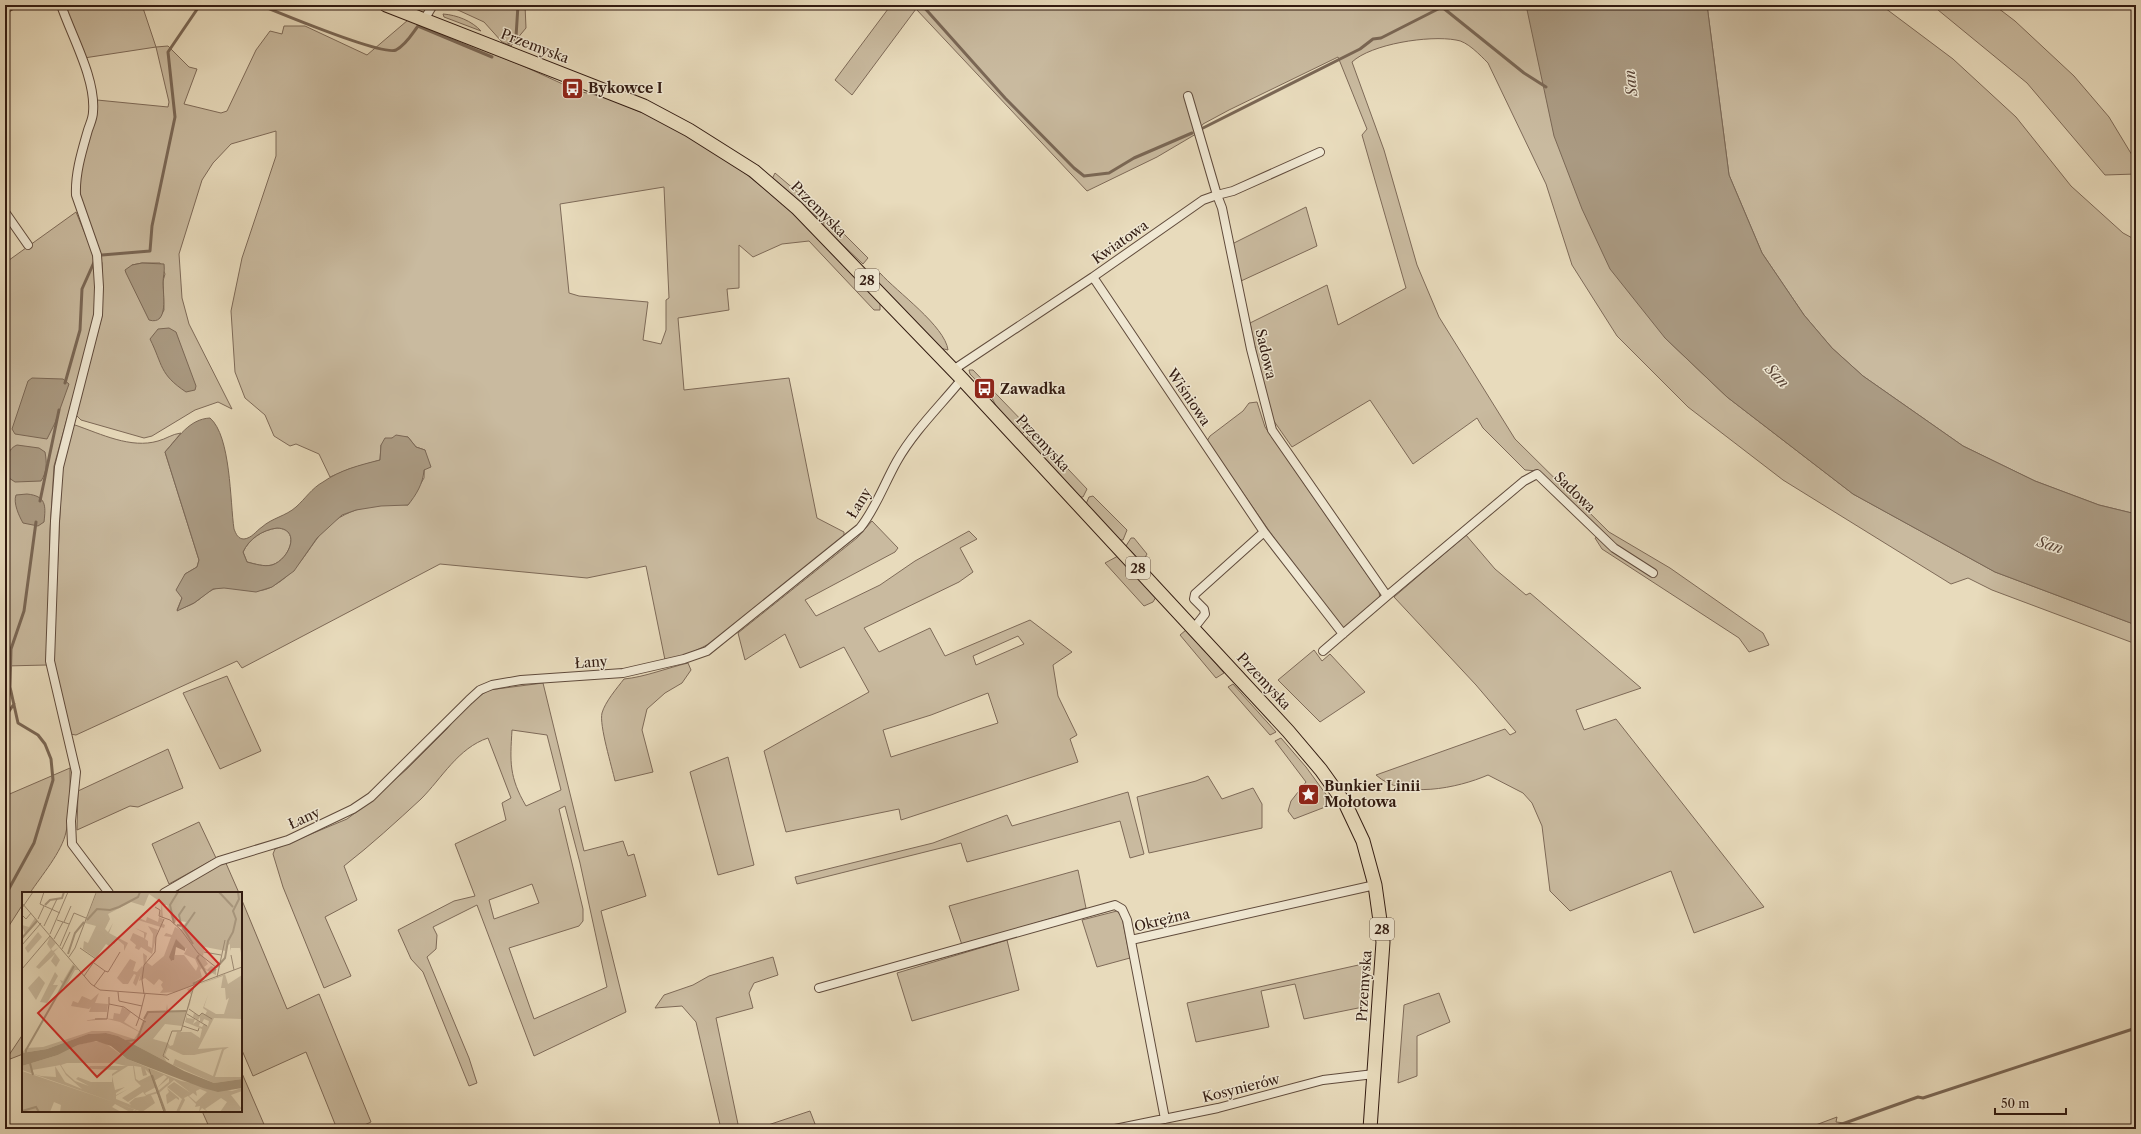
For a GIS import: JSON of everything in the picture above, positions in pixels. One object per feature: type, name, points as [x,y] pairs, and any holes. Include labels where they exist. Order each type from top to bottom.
[{"type":"main road","name":"Przemyska","points":[[386,5],[644,106],[689,130],[754,171],[797,208],[958,375],[1288,731],[1331,783],[1346,805],[1363,841],[1375,885],[1383,942],[1370,1129]]},
{"type":"street","points":[[5,9],[12,5]]},
{"type":"street","points":[[61,5],[92,88],[94,103],[93,114],[77,174],[76,196],[97,255],[99,287],[98,315],[59,466],[55,521],[50,661],[76,772],[71,821],[72,844],[108,892]]},
{"type":"street","points":[[424,20],[433,5]]},
{"type":"street","points":[[1188,96],[1217,195],[1233,191],[1320,152]]},
{"type":"street","name":"Kwiatowa","points":[[958,375],[1093,277],[1203,200],[1217,195]]},
{"type":"street","name":"Sadowa","points":[[1217,195],[1222,208],[1251,349],[1272,430],[1387,596]]},
{"type":"street","points":[[5,212],[28,245]]},
{"type":"street","name":"Wiśniowa","points":[[1093,277],[1264,532],[1342,634]]},
{"type":"street","name":"Łany","points":[[166,892],[218,861],[288,840],[353,809],[370,797],[480,690],[492,685],[521,680],[623,673],[684,659],[707,651],[860,528],[871,514],[897,461],[958,375]]},
{"type":"street","name":"Sadowa","points":[[1323,651],[1524,481],[1537,474],[1614,548],[1653,573]]},
{"type":"street","points":[[1194,628],[1205,614],[1204,610],[1194,599],[1195,594],[1264,532]]},
{"type":"street","name":"Okrężna","points":[[1165,1119],[1131,940],[1375,885]]},
{"type":"street","points":[[819,988],[1115,905],[1122,909],[1127,920],[1131,940]]},
{"type":"street","name":"Kosynierów","points":[[1115,1129],[1218,1108],[1323,1080],[1374,1074]]},
{"type":"shaded area","points":[[64,5],[142,5],[156,47],[84,58]]},
{"type":"shaded area","points":[[447,5],[525,5],[526,28],[511,46],[502,42],[484,22]]},
{"type":"shaded area","points":[[891,5],[1526,5],[1665,338],[1727,397],[1853,494],[1995,572],[2136,625],[2136,644],[1992,590],[1968,578],[1951,584],[1783,480],[1688,407],[1617,336],[1572,265],[1546,184],[1488,63],[1465,43],[1445,39],[1401,42],[1372,50],[1352,62],[1384,150],[1417,265],[1439,317],[1515,439],[1609,532],[1670,568],[1763,633],[1769,645],[1749,652],[1739,638],[1602,549],[1595,538],[1603,534],[1544,475],[1538,471],[1525,470],[1483,428],[1477,418],[1413,464],[1370,400],[1292,447],[1269,414],[1250,323],[1327,285],[1338,325],[1406,288],[1362,135],[1367,129],[1338,57],[1229,110],[1203,124],[1196,134],[1157,157],[1087,191],[916,9],[852,95],[835,80]]},
{"type":"shaded area","points":[[1707,5],[1881,5],[1953,59],[2016,117],[2071,186],[2123,233],[2136,240],[2136,514],[2099,505],[2035,481],[1963,446],[1863,376],[1832,348],[1804,315],[1762,253],[1729,175]]},
{"type":"shaded area","points":[[1932,5],[1994,5],[2015,21],[2074,76],[2109,117],[2135,160],[2136,174],[2105,175],[2027,83]]},
{"type":"shaded area","points":[[443,14],[464,19],[481,31],[444,17]]},
{"type":"shaded area","points":[[408,20],[521,65],[578,91],[604,97],[653,117],[703,143],[746,174],[789,209],[880,303],[880,310],[874,310],[809,241],[782,244],[753,257],[739,245],[739,288],[727,289],[729,310],[678,318],[684,390],[789,378],[817,518],[844,532],[844,536],[721,637],[708,645],[673,658],[665,660],[646,566],[587,578],[440,564],[242,668],[237,661],[76,735],[70,734],[53,661],[62,471],[72,427],[75,425],[116,439],[137,443],[158,441],[181,433],[165,452],[199,560],[197,567],[185,574],[182,598],[177,610],[194,603],[214,589],[229,588],[258,591],[273,586],[292,571],[325,529],[334,521],[357,510],[369,507],[395,504],[408,505],[424,478],[425,450],[416,447],[408,437],[392,438],[381,445],[380,460],[349,469],[330,477],[319,454],[296,444],[290,446],[274,436],[265,415],[245,398],[235,372],[231,311],[242,258],[276,156],[276,131],[231,144],[213,163],[202,180],[179,254],[182,298],[189,324],[232,409],[218,402],[195,410],[152,436],[144,438],[81,420],[76,415],[102,316],[102,263],[80,196],[79,180],[97,100],[168,107],[169,102],[156,47],[168,46],[189,67],[197,69],[184,104],[221,113],[227,111],[256,50],[270,31],[282,34],[284,26],[305,26],[367,55]],"holes":[[[664,187],[669,298],[666,300],[666,330],[661,344],[643,340],[648,302],[579,296],[569,293],[560,204]],[[142,263],[160,263],[165,274],[163,281],[164,310],[159,319],[132,265]]]},
{"type":"shaded area","points":[[775,173],[821,212],[817,217],[772,179]]},
{"type":"shaded area","points":[[1306,207],[1317,246],[1241,281],[1232,244]]},
{"type":"shaded area","points":[[76,212],[93,253],[96,277],[95,317],[54,466],[50,531],[47,665],[5,666],[5,263]]},
{"type":"shaded area","points":[[825,215],[868,258],[863,264],[826,229],[823,224]]},
{"type":"shaded area","points":[[880,273],[930,320],[945,341],[948,350],[940,348],[878,284],[878,277]]},
{"type":"shaded area","points":[[969,370],[973,370],[1027,426],[1027,429],[1022,434],[997,408],[991,396],[970,374]]},
{"type":"shaded area","points":[[1257,402],[1265,427],[1379,592],[1380,598],[1342,629],[1306,584],[1207,441],[1210,436],[1243,411],[1249,403]]},
{"type":"shaded area","points":[[1032,431],[1087,489],[1083,497],[1080,497],[1026,439]]},
{"type":"shaded area","points":[[1093,496],[1127,530],[1123,540],[1120,540],[1086,504],[1089,497]]},
{"type":"shaded area","points":[[872,521],[898,548],[895,552],[805,600],[816,616],[880,585],[915,561],[969,531],[977,539],[960,548],[973,572],[959,582],[864,628],[879,652],[930,628],[945,656],[1030,620],[1072,652],[1053,665],[1058,696],[1077,735],[1070,739],[1078,762],[901,820],[899,809],[786,832],[764,751],[869,692],[844,647],[800,668],[785,634],[745,660],[738,633],[857,538]],"holes":[[[1018,636],[1024,644],[976,665],[973,656]],[[988,693],[998,723],[891,757],[883,730],[931,715]]]},
{"type":"shaded area","points":[[277,528],[285,530],[291,539],[288,551],[283,557],[278,562],[269,566],[247,562],[243,552],[252,539],[261,533]]},
{"type":"shaded area","points":[[1466,535],[1495,569],[1526,595],[1530,593],[1641,688],[1576,710],[1584,730],[1616,719],[1764,907],[1694,933],[1671,871],[1570,911],[1550,891],[1542,826],[1532,803],[1523,793],[1488,775],[1462,784],[1431,789],[1415,789],[1387,783],[1376,775],[1505,729],[1510,735],[1516,732],[1476,685],[1394,597]]},
{"type":"shaded area","points":[[1131,538],[1134,538],[1147,554],[1142,563],[1126,546]]},
{"type":"shaded area","points":[[1118,556],[1156,597],[1153,602],[1144,606],[1105,563]]},
{"type":"shaded area","points":[[1186,630],[1224,673],[1216,678],[1180,635]]},
{"type":"shaded area","points":[[1314,650],[1322,661],[1330,654],[1365,692],[1320,722],[1278,680]]},
{"type":"shaded area","points":[[688,663],[691,670],[682,683],[665,693],[647,709],[642,730],[653,772],[615,781],[602,727],[602,713],[608,700],[624,679]]},
{"type":"shaded area","points":[[227,676],[261,751],[220,769],[183,693]]},
{"type":"shaded area","points":[[543,683],[584,851],[623,841],[628,856],[634,854],[646,896],[601,911],[626,1012],[534,1056],[477,905],[433,927],[437,935],[436,949],[427,957],[469,1058],[477,1083],[469,1086],[423,972],[411,959],[398,930],[454,901],[475,896],[455,844],[506,820],[502,803],[511,798],[488,738],[477,743],[459,756],[421,799],[374,842],[344,866],[357,900],[325,917],[351,976],[324,988],[283,887],[273,854],[275,849],[347,819],[367,804],[407,769],[447,729],[468,703],[489,690]],"holes":[[[512,730],[547,735],[561,790],[526,806],[516,786],[512,769]],[[565,806],[580,863],[607,987],[534,1019],[509,948],[579,926],[583,921],[583,909],[559,809]],[[532,884],[539,903],[494,919],[489,900]]]},
{"type":"shaded area","points":[[1233,684],[1276,732],[1270,735],[1228,687]]},
{"type":"shaded area","points":[[1281,738],[1306,767],[1333,804],[1294,819],[1288,811],[1291,801],[1306,782],[1275,741]]},
{"type":"shaded area","points":[[168,749],[183,788],[138,807],[130,806],[77,830],[78,791]]},
{"type":"shaded area","points":[[728,757],[754,865],[718,875],[690,772]]},
{"type":"shaded area","points":[[70,768],[68,824],[64,840],[51,864],[31,892],[22,892],[22,906],[5,932],[5,796]]},
{"type":"shaded area","points":[[1208,776],[1222,799],[1253,788],[1262,804],[1262,828],[1149,853],[1137,797],[1196,781]]},
{"type":"shaded area","points":[[1128,792],[1144,854],[1130,858],[1120,821],[967,862],[961,843],[797,884],[795,877],[933,843],[1007,815],[1012,826]]},
{"type":"shaded area","points":[[199,822],[216,858],[169,884],[152,844]]},
{"type":"shaded area","points":[[225,861],[239,892],[179,892],[178,889]]},
{"type":"shaded area","points":[[1078,870],[1086,908],[962,945],[949,906]]},
{"type":"shaded area","points":[[242,900],[287,1009],[319,994],[371,1122],[356,1129],[337,1129],[306,1052],[253,1076],[242,1050]]},
{"type":"shaded area","points":[[1117,911],[1122,917],[1130,958],[1097,967],[1082,920]]},
{"type":"shaded area","points":[[1007,940],[1019,990],[912,1021],[897,973]]},
{"type":"shaded area","points":[[773,957],[778,975],[754,983],[749,993],[753,1008],[716,1018],[739,1129],[721,1129],[696,1022],[682,1006],[655,1008],[664,995],[693,985],[709,976]]},
{"type":"shaded area","points":[[1363,964],[1363,1007],[1304,1019],[1295,984],[1261,991],[1269,1027],[1196,1042],[1187,1003]]},
{"type":"shaded area","points":[[1439,993],[1450,1022],[1417,1036],[1417,1076],[1398,1083],[1404,1005]]},
{"type":"shaded area","points":[[22,1036],[22,1054],[5,1061]]},
{"type":"shaded area","points":[[242,1073],[266,1129],[210,1129],[202,1112],[242,1112]]},
{"type":"shaded area","points":[[810,1111],[817,1129],[756,1129]]},
{"type":"shaded area","points":[[1837,1117],[1836,1122],[1863,1125],[1851,1129],[1805,1129]]},
{"type":"water","name":"San","points":[[1526,5],[1707,5],[1729,175],[1762,253],[1804,315],[1832,348],[1863,376],[1963,446],[2035,481],[2099,505],[2136,514],[2136,625],[1995,572],[1853,494],[1727,397],[1665,338],[1610,269],[1582,209],[1554,136]]},
{"type":"water","points":[[142,263],[164,264],[164,308],[160,318],[155,321],[149,320],[125,270],[132,265]]},
{"type":"water","points":[[169,328],[176,332],[196,386],[195,390],[186,392],[171,380],[166,374],[150,339],[158,329]]},
{"type":"water","points":[[32,378],[63,379],[69,384],[55,423],[47,439],[15,434],[12,429],[28,381]]},
{"type":"water","points":[[210,418],[217,427],[222,439],[226,454],[234,529],[238,536],[242,539],[249,537],[266,524],[288,513],[315,487],[336,474],[350,468],[380,460],[381,445],[385,438],[392,438],[396,435],[408,437],[416,447],[425,450],[431,467],[424,470],[419,489],[408,505],[381,506],[356,510],[342,515],[317,538],[294,571],[272,587],[256,592],[224,588],[213,589],[194,603],[177,611],[182,598],[176,590],[185,574],[197,567],[199,560],[165,452],[184,430],[203,419]],"holes":[[[277,528],[285,530],[291,539],[290,545],[288,551],[278,562],[266,566],[247,562],[243,552],[252,539],[271,529]]]},
{"type":"water","points":[[17,445],[39,448],[45,452],[46,467],[41,481],[15,482],[6,476],[10,450]]},
{"type":"water","points":[[27,494],[41,499],[45,506],[44,522],[38,526],[23,523],[17,509],[15,502],[16,495]]},
{"type":"waterway","points":[[102,255],[150,251],[152,226],[175,117],[168,52],[200,5]]},
{"type":"waterway","points":[[260,5],[330,33],[372,47],[396,50],[403,45],[418,26],[492,57]]},
{"type":"waterway","points":[[509,43],[516,37],[518,5]]},
{"type":"waterway","points":[[922,5],[1005,98],[1074,168],[1084,176],[1109,173],[1134,158],[1192,133]]},
{"type":"waterway","points":[[1203,128],[1360,49],[1373,39],[1381,38],[1442,7],[1524,73],[1546,87]]},
{"type":"waterway","points":[[65,383],[80,330],[82,289],[95,260]]},
{"type":"waterway","points":[[40,501],[59,410]]},
{"type":"waterway","points":[[5,896],[34,843],[53,780],[51,759],[45,744],[38,735],[18,723],[10,687],[11,649],[24,611],[36,522]]},
{"type":"waterway","points":[[5,651],[11,649]]},
{"type":"waterway","points":[[5,717],[14,704]]},
{"type":"waterway","points":[[1828,1129],[1918,1097],[1923,1098],[2136,1028]]},
{"type":"place","name":"Bykowce I","points":[[572,88]]},
{"type":"place","name":"Zawadka","points":[[985,389]]},
{"type":"place","name":"Bunkier Linii Mołotowa","points":[[1308,794]]}]
